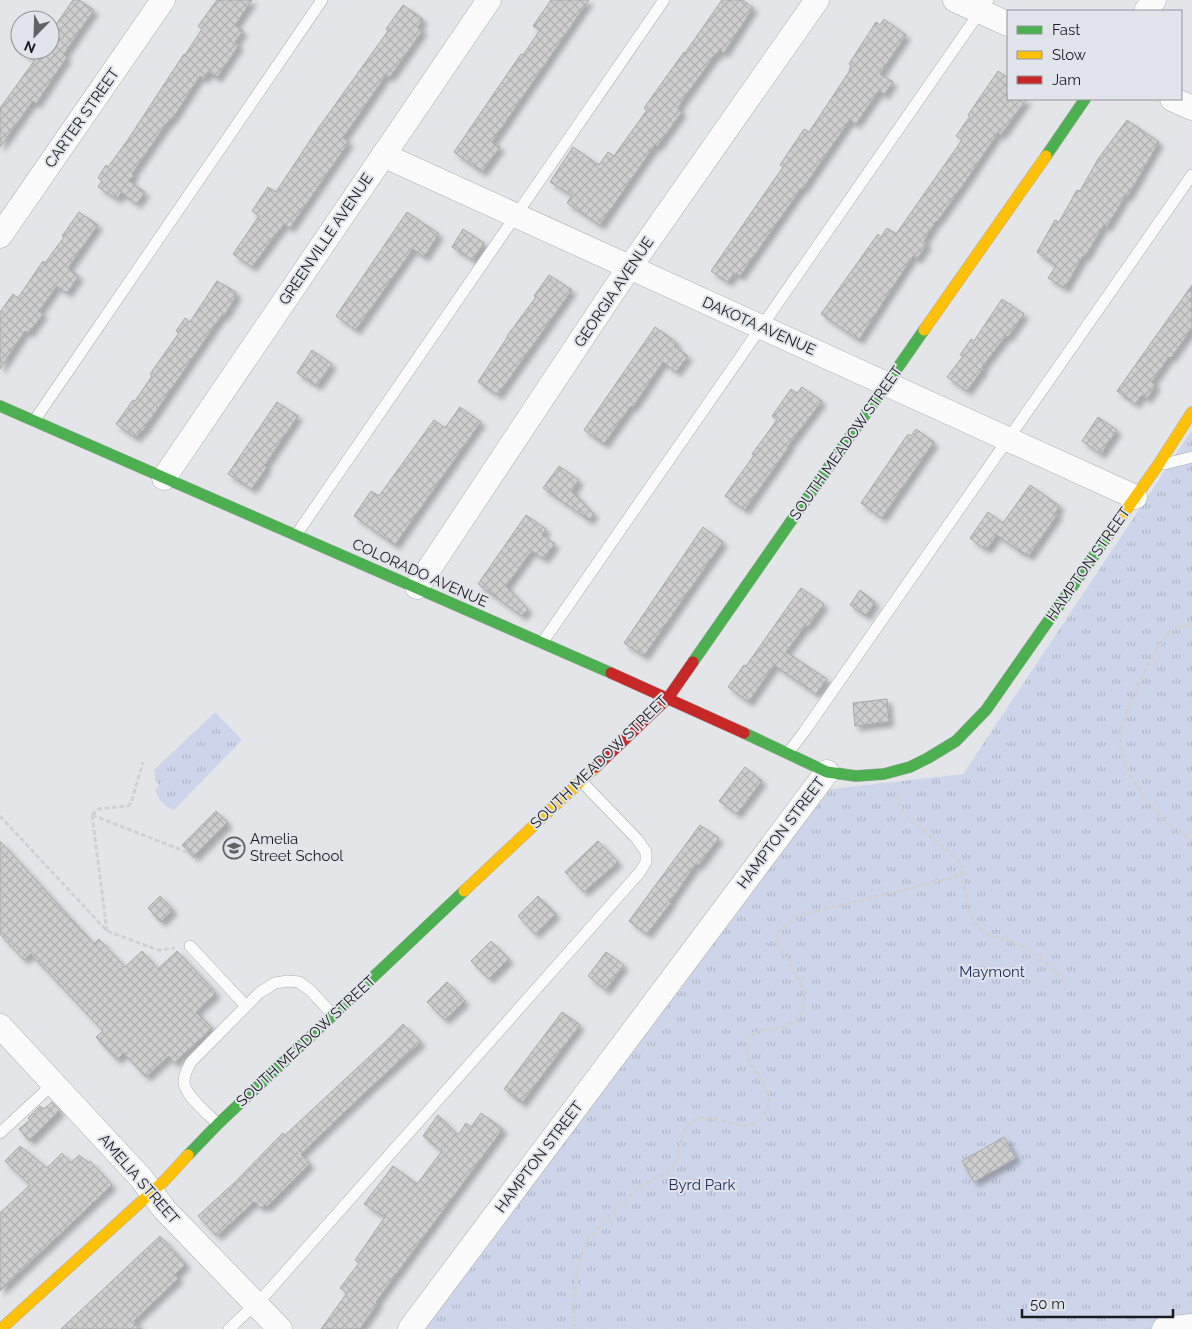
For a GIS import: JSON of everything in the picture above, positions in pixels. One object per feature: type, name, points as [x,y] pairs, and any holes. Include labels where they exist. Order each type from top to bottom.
[{"type":"street","name":"CARTER STREET","points":[[0,236],[163,0]]},
{"type":"street","name":"GEORGIA AVENUE","points":[[417,587],[630,267],[817,0]]},
{"type":"street","points":[[955,0],[984,6],[1007,23]]},
{"type":"street","name":"GREENVILLE AVENUE","points":[[164,478],[383,155],[482,2]]},
{"type":"street","name":"SOUTH MEADOW STREET","points":[[1,1329],[164,1180],[218,1124],[668,698],[1084,100]]},
{"type":"street","points":[[1174,100],[1192,108]]},
{"type":"street","name":"DAKOTA AVENUE","points":[[383,155],[1135,497]]},
{"type":"street","name":"COLORADO AVENUE","points":[[0,406],[668,698],[826,772]]},
{"type":"street","name":"HAMPTON STREET","points":[[410,1329],[826,772],[856,776],[893,772],[910,767],[956,741],[986,710],[1187,426],[1192,412]]},
{"type":"street","name":"AMELIA STREET","points":[[0,1026],[141,1178],[164,1209],[280,1329]]},
{"type":"street","points":[[1164,1329],[1192,1326]]},
{"type":"lane","points":[[34,421],[322,0]]},
{"type":"lane","points":[[296,535],[664,0]]},
{"type":"lane","points":[[542,643],[984,6]]},
{"type":"lane","points":[[788,753],[1192,175]]},
{"type":"lane","points":[[1158,465],[1192,457]]},
{"type":"lane","points":[[229,1329],[256,1304],[640,872],[646,862],[646,852],[637,839],[580,781]]},
{"type":"lane","points":[[190,946],[246,1006]]},
{"type":"lane","points":[[218,1124],[187,1093],[183,1082],[185,1073],[191,1062],[246,1006],[264,989],[275,983],[299,982],[311,991],[333,1015]]},
{"type":"lane","points":[[0,1133],[53,1084]]},
{"type":"path","points":[[1192,624],[1170,632],[1164,638],[1141,678],[1124,719],[1120,740],[1121,753],[1129,773],[1170,827],[1192,839]]},
{"type":"path","points":[[92,814],[98,809],[128,806],[131,803],[143,762]]},
{"type":"path","points":[[897,788],[900,810],[958,860],[963,867],[961,873],[973,921],[982,931],[995,938],[1022,946],[1032,952],[1070,985]]},
{"type":"path","points":[[92,814],[190,852]]},
{"type":"path","points":[[92,814],[107,931]]},
{"type":"path","points":[[0,816],[107,931],[158,950],[190,946]]},
{"type":"path","points":[[574,1329],[574,1285],[586,1242],[639,1186],[672,1168],[684,1133],[689,1125],[694,1120],[706,1118],[746,1126],[757,1122],[765,1114],[769,1105],[768,1096],[763,1082],[748,1057],[746,1048],[748,1039],[754,1033],[765,1029],[777,1030],[796,1020],[805,1000],[803,990],[777,943],[778,934],[782,928],[788,922],[812,912],[951,878],[961,873]]},
{"type":"green space","name":"Maymont","points":[[1192,430],[1192,1329],[416,1329],[814,791],[963,774]]},
{"type":"green space","points":[[215,712],[242,740],[174,810],[171,809],[162,802],[156,793],[155,790],[159,786],[154,770]]},
{"type":"building","points":[[73,0],[79,0],[94,10],[64,54],[67,57],[36,104],[33,101],[0,147],[0,108],[35,60],[60,60],[60,19]]},
{"type":"building","points":[[217,0],[252,0],[235,25],[243,31],[235,42],[239,45],[217,78],[209,72],[204,79],[200,76],[175,115],[167,123],[132,174],[134,175],[129,181],[145,192],[137,204],[121,193],[117,199],[98,187],[102,181],[98,178],[106,165],[108,167],[127,141],[185,55],[202,29],[198,26]]},
{"type":"building","points":[[551,0],[589,0],[492,142],[500,147],[482,172],[454,152],[521,54],[523,55],[540,30],[533,26]]},
{"type":"building","points":[[722,0],[743,0],[753,8],[724,53],[720,50],[715,55],[682,101],[678,109],[682,112],[657,147],[655,145],[600,225],[567,203],[572,195],[550,182],[573,147],[599,165],[608,152],[614,156],[647,110],[644,108]]},
{"type":"building","points":[[403,5],[423,19],[418,27],[423,30],[390,77],[386,75],[343,138],[349,142],[290,228],[284,224],[252,267],[233,254],[259,216],[252,211],[268,187],[276,192],[317,130],[388,31],[386,29]]},
{"type":"building","points":[[884,19],[906,35],[880,74],[893,82],[884,95],[879,91],[856,124],[850,120],[740,276],[734,273],[728,282],[711,271],[783,167],[780,165],[804,129],[809,132],[849,72],[851,65],[849,64],[876,22],[880,25]]},
{"type":"building","points":[[998,71],[1007,77],[1007,100],[1026,100],[1001,135],[998,133],[936,221],[924,241],[927,244],[917,259],[913,256],[859,340],[821,314],[878,234],[881,237],[887,228],[896,234],[962,140],[956,136],[970,116],[968,115]]},
{"type":"building","points":[[1127,120],[1159,142],[1128,196],[1126,195],[1107,227],[1104,225],[1085,257],[1083,256],[1065,288],[1048,278],[1056,266],[1037,252],[1055,220],[1059,222],[1077,190],[1080,191],[1098,159]]},
{"type":"building","points":[[79,212],[98,225],[68,268],[79,276],[67,293],[57,286],[39,311],[43,314],[29,333],[25,331],[0,369],[0,312],[13,294],[18,298],[43,261],[45,263],[64,237],[62,236]]},
{"type":"building","points":[[407,212],[439,234],[424,257],[413,249],[356,330],[336,316]]},
{"type":"building","points":[[463,229],[484,243],[473,260],[452,247]]},
{"type":"building","points":[[549,275],[572,290],[498,395],[478,382]]},
{"type":"building","points":[[217,281],[236,292],[235,298],[136,438],[116,424],[152,376],[150,374],[179,333],[176,331],[185,318],[190,322]]},
{"type":"building","points":[[1192,285],[1192,328],[1152,382],[1156,385],[1147,399],[1142,395],[1135,404],[1117,391]]},
{"type":"building","points":[[1002,299],[1024,314],[1008,337],[1006,336],[982,367],[984,368],[967,391],[947,377],[963,356],[960,355],[971,339],[974,341]]},
{"type":"building","points":[[655,327],[675,341],[677,344],[675,347],[688,356],[676,372],[663,362],[633,407],[631,406],[604,444],[584,430]]},
{"type":"building","points":[[312,350],[332,364],[317,386],[297,373]]},
{"type":"building","points":[[802,387],[822,401],[788,446],[745,510],[725,496],[777,420],[772,416],[791,389],[797,393]]},
{"type":"building","points":[[277,402],[298,416],[265,465],[267,467],[252,489],[228,474]]},
{"type":"building","points":[[460,407],[481,422],[395,545],[354,516],[371,491],[379,496],[434,420],[445,428]]},
{"type":"building","points":[[1098,417],[1117,430],[1101,454],[1082,441]]},
{"type":"building","points":[[916,429],[934,442],[882,518],[861,503],[908,434],[911,436]]},
{"type":"building","points":[[559,466],[579,480],[572,491],[594,514],[589,520],[543,488]]},
{"type":"building","points":[[1030,485],[1060,506],[1055,513],[1058,514],[1029,556],[997,535],[987,549],[970,538],[988,512],[1003,523]]},
{"type":"building","points":[[526,515],[546,529],[542,535],[555,544],[544,559],[532,551],[506,586],[528,609],[522,616],[478,584]]},
{"type":"building","points":[[703,527],[723,542],[644,656],[624,643]]},
{"type":"building","points":[[801,588],[824,604],[808,627],[806,625],[786,652],[827,679],[816,694],[774,665],[749,702],[728,687],[744,665],[746,666]]},
{"type":"building","points":[[860,590],[875,602],[866,616],[850,605]]},
{"type":"building","points":[[887,699],[889,722],[855,726],[853,703]]},
{"type":"building","points":[[745,767],[762,781],[737,814],[719,801]]},
{"type":"building","points":[[216,811],[228,823],[194,857],[182,845]]},
{"type":"building","points":[[700,825],[719,838],[698,866],[696,864],[671,903],[647,934],[629,921]]},
{"type":"building","points":[[0,841],[94,944],[99,939],[125,967],[142,951],[158,969],[177,951],[216,993],[196,1012],[212,1028],[174,1063],[169,1056],[146,1077],[124,1053],[117,1060],[96,1037],[103,1031],[31,954],[24,960],[0,934]]},
{"type":"building","points":[[598,841],[618,862],[584,892],[565,872]]},
{"type":"building","points":[[160,896],[173,910],[161,922],[148,908]]},
{"type":"building","points":[[538,896],[556,914],[535,934],[518,916]]},
{"type":"building","points":[[491,941],[509,959],[489,979],[471,961]]},
{"type":"building","points":[[606,952],[624,965],[606,990],[588,976]]},
{"type":"building","points":[[447,982],[465,1001],[445,1020],[427,1002]]},
{"type":"building","points":[[562,1012],[580,1025],[522,1103],[504,1089]]},
{"type":"building","points":[[403,1024],[421,1042],[301,1154],[310,1164],[267,1207],[265,1205],[261,1208],[254,1202],[217,1236],[198,1216],[235,1182],[283,1133],[285,1135]]},
{"type":"building","points":[[52,1102],[60,1111],[30,1141],[19,1129],[30,1120],[28,1118],[40,1106],[44,1109]]},
{"type":"building","points":[[481,1113],[503,1129],[376,1302],[378,1303],[360,1329],[321,1329],[347,1293],[340,1288],[359,1263],[355,1260],[385,1217],[364,1204],[393,1166],[417,1184],[442,1151],[423,1136],[438,1115],[458,1135],[466,1123],[471,1127]]},
{"type":"building","points":[[1004,1137],[1016,1158],[974,1182],[962,1161]]},
{"type":"building","points":[[20,1146],[47,1168],[62,1153],[71,1163],[79,1155],[89,1163],[90,1161],[112,1185],[0,1291],[0,1213],[30,1185],[5,1161]]},
{"type":"building","points":[[160,1236],[186,1264],[175,1275],[179,1278],[134,1321],[141,1329],[61,1329]]},
{"type":"traffic: fast","points":[[1046,156],[1084,100]]},
{"type":"traffic: fast","points":[[693,662],[924,330]]},
{"type":"traffic: fast","points":[[0,406],[611,673]]},
{"type":"traffic: fast","points":[[744,733],[827,772],[856,776],[884,774],[910,767],[928,758],[956,741],[986,710],[1109,534]]},
{"type":"traffic: fast","points":[[188,1155],[218,1124],[464,891]]},
{"type":"traffic: slow","points":[[924,330],[1046,156]]},
{"type":"traffic: slow","points":[[1109,534],[1158,465],[1192,412]]},
{"type":"traffic: slow","points":[[464,891],[596,767]]},
{"type":"traffic: slow","points":[[1,1329],[165,1180],[188,1155]]},
{"type":"traffic: jam","points":[[596,767],[668,698],[693,662]]},
{"type":"traffic: jam","points":[[611,673],[744,733]]},
{"type":"place","name":"Amelia Street School","points":[[234,848]]},
{"type":"park label","name":"Byrd Park","points":[[702,1185]]}]
